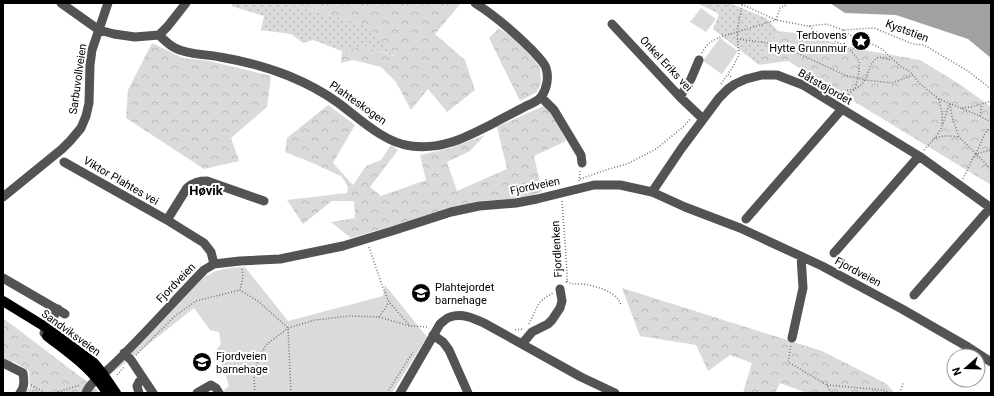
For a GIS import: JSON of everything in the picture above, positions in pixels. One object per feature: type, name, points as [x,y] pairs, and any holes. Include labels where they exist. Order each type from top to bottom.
[{"type":"main road","name":"Sandviksveien","points":[[3,302],[45,331],[100,377],[116,393]]},
{"type":"main road","name":"Sandviksveien","points":[[3,306],[45,331]]},
{"type":"main road","name":"Sandviksveien","points":[[100,377],[107,393]]},
{"type":"street","points":[[61,3],[99,30],[135,37],[159,35],[186,3]]},
{"type":"street","name":"Sarbuvollveien","points":[[3,197],[62,149],[81,128],[89,104],[92,50],[108,3]]},
{"type":"street","points":[[475,3],[507,26],[524,42],[546,67],[548,77],[541,97],[554,110],[566,129],[581,155],[582,163]]},
{"type":"street","name":"Onkel Eriks vei","points":[[612,24],[680,97],[703,119]]},
{"type":"street","name":"Plahteskogen","points":[[159,35],[167,44],[176,49],[246,62],[266,67],[291,77],[326,94],[381,134],[398,143],[411,146],[431,147],[446,145],[489,126],[531,104],[541,97]]},
{"type":"street","points":[[680,97],[691,80],[699,60]]},
{"type":"street","name":"Båtstøjordet","points":[[652,192],[703,119],[728,89],[746,78],[762,75],[777,75],[803,85],[919,156],[991,207]]},
{"type":"street","points":[[746,219],[839,108]]},
{"type":"street","points":[[834,253],[919,156]]},
{"type":"street","name":"Viktor Plahtes vei","points":[[64,162],[167,220],[204,243],[211,252],[214,264]]},
{"type":"street","points":[[167,220],[187,188],[192,184],[199,182],[207,182],[264,202]]},
{"type":"street","name":"Fjordveien","points":[[86,393],[87,389],[93,382],[127,357],[196,278],[204,270],[214,264],[280,259],[343,246],[451,212],[479,206],[537,200],[561,193],[579,184],[614,184],[652,192],[740,228],[822,266],[902,309],[991,362]]},
{"type":"street","points":[[914,295],[991,207]]},
{"type":"street","points":[[792,338],[803,288],[801,256]]},
{"type":"street","points":[[3,278],[62,312],[45,331]]},
{"type":"street","points":[[522,344],[527,336],[548,324],[552,320],[560,308],[562,301],[560,289]]},
{"type":"street","points":[[400,393],[426,346],[431,331],[449,317],[460,315],[473,318],[581,377],[615,393]]},
{"type":"street","points":[[431,331],[449,350],[468,393]]},
{"type":"street","points":[[127,357],[153,393]]},
{"type":"street","points":[[3,363],[23,373],[24,381],[22,391],[20,393]]},
{"type":"street","points":[[139,393],[137,384],[143,378]]},
{"type":"street","points":[[197,393],[211,385],[220,393]]},
{"type":"path","name":"Kyststien","points":[[739,3],[776,20],[808,26],[827,24],[843,30],[874,28],[914,44],[924,45],[968,71],[991,88]]},
{"type":"path","points":[[699,60],[704,49],[713,40],[776,20],[780,8],[786,5],[786,3]]},
{"type":"path","points":[[720,85],[734,65],[738,54],[737,32],[742,5]]},
{"type":"path","points":[[808,26],[823,36],[846,46]]},
{"type":"path","points":[[843,30],[844,43],[859,61],[859,71],[855,89]]},
{"type":"path","points":[[843,30],[850,35],[874,44],[882,49],[892,60],[909,71],[920,84],[939,100],[962,108],[991,122]]},
{"type":"path","points":[[738,39],[780,45],[847,76],[865,80],[892,83],[913,75]]},
{"type":"path","points":[[839,108],[849,94],[861,86],[865,80],[870,65],[876,59],[879,57],[892,60]]},
{"type":"path","points":[[728,74],[735,84]]},
{"type":"path","points":[[820,96],[855,89]]},
{"type":"path","points":[[939,100],[942,112],[942,127]]},
{"type":"path","points":[[962,108],[991,101]]},
{"type":"path","points":[[919,156],[935,138],[942,127],[950,104]]},
{"type":"path","points":[[950,104],[952,117],[959,138],[991,169]]},
{"type":"path","points":[[980,116],[982,104]]},
{"type":"path","points":[[579,184],[609,169],[627,164],[656,149],[683,127],[696,112]]},
{"type":"path","points":[[961,186],[965,174],[985,133],[991,127]]},
{"type":"path","points":[[935,138],[941,136],[951,136],[959,138]]},
{"type":"path","points":[[976,154],[991,150]]},
{"type":"path","points":[[579,184],[582,163]]},
{"type":"path","name":"Fjordlenken","points":[[514,330],[522,330],[529,325],[539,303],[560,289],[567,282],[561,193]]},
{"type":"path","points":[[367,239],[389,302],[410,326]]},
{"type":"path","points":[[240,261],[243,276],[240,290]]},
{"type":"path","points":[[567,282],[606,290],[621,302],[621,306]]},
{"type":"path","points":[[116,375],[127,357],[175,316],[196,302],[240,290],[259,302],[288,328],[291,393]]},
{"type":"path","points":[[379,317],[389,302]]},
{"type":"path","points":[[255,393],[254,377],[258,360],[266,345],[288,328],[315,320],[350,316],[379,317],[431,331]]},
{"type":"path","points":[[792,338],[788,362],[827,385],[883,390],[890,393]]},
{"type":"path","points":[[387,393],[413,353]]},
{"type":"path","points":[[24,381],[46,393]]},
{"type":"path","points":[[55,393],[84,383]]},
{"type":"path","points":[[900,393],[903,383]]},
{"type":"path","points":[[827,385],[832,393]]},
{"type":"green space","points":[[233,3],[285,3],[362,24],[398,57],[365,46],[342,51],[313,40],[303,43],[291,34],[261,30],[264,16],[231,6]]},
{"type":"green space","points":[[285,3],[461,3],[435,34],[465,60],[475,90],[447,112],[428,89],[411,110],[396,82],[381,67],[353,60],[341,63],[342,51],[365,46],[397,57],[362,24]]},
{"type":"green space","points":[[697,3],[729,3],[766,18],[778,31],[759,65],[713,29],[719,14]]},
{"type":"green space","points":[[701,8],[716,19],[706,32],[690,22]]},
{"type":"green space","points":[[499,28],[517,41],[532,56],[540,68],[541,83],[537,92],[520,101],[489,38]]},
{"type":"green space","points":[[778,31],[804,34],[858,49],[920,60],[961,85],[991,107],[991,185],[788,61],[759,65]]},
{"type":"green space","points":[[720,38],[738,51],[722,74],[703,61]]},
{"type":"green space","points":[[152,43],[183,58],[209,61],[271,76],[267,107],[231,138],[239,161],[204,169],[126,118],[128,90]]},
{"type":"green space","points":[[548,104],[566,141],[534,156],[542,192],[517,199],[477,201],[351,238],[331,222],[355,218],[354,201],[332,201],[303,224],[287,200],[347,193],[348,186],[341,176],[285,152],[287,138],[328,105],[355,125],[333,163],[353,185],[366,166],[381,160],[391,145],[398,150],[370,187],[381,196],[426,180],[420,155],[451,148],[485,135],[470,151],[447,162],[457,191],[507,169],[497,127]]},
{"type":"green space","points":[[245,267],[288,321],[383,296],[385,285],[427,337],[392,393],[223,393],[223,391],[229,386],[223,367],[214,353],[221,344],[219,332],[210,330],[194,308],[111,374],[200,279],[216,271]]},
{"type":"green space","points":[[622,288],[822,351],[887,384],[894,393],[804,393],[780,383],[775,393],[743,393],[752,363],[730,355],[708,371],[696,345],[640,336]]},
{"type":"green space","points":[[3,318],[94,387],[99,393],[25,393],[30,387],[29,371],[13,361],[11,364],[3,360]]},
{"type":"shaded area","points":[[830,3],[991,3],[991,58],[968,39],[896,15],[845,13]]},
{"type":"place","name":"Terbovens Hytte Grunnmur","points":[[861,41]]},
{"type":"place","name":"Plahtejordet barnehage","points":[[421,293]]},
{"type":"place","name":"Fjordveien barnehage","points":[[202,362]]},
{"type":"district","name":"Høvik","points":[[206,190]]}]
